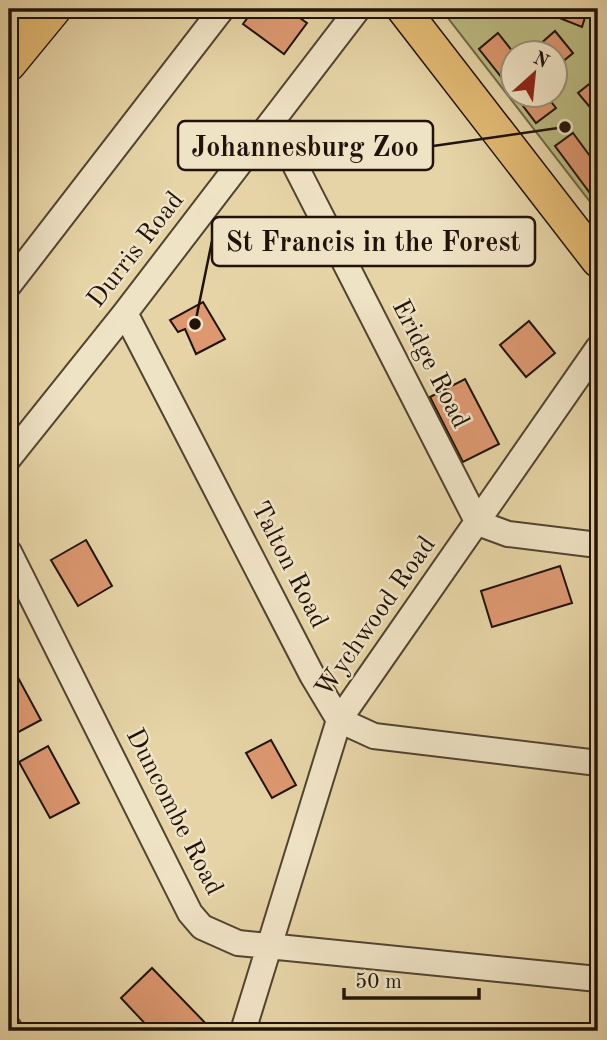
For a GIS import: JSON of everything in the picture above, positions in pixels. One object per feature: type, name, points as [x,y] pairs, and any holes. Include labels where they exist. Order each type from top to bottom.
[{"type":"main road","points":[[9,17],[15,9]]},
{"type":"main road","points":[[9,65],[54,9]]},
{"type":"main road","points":[[403,9],[598,261]]},
{"type":"street","points":[[9,285],[222,9]]},
{"type":"street","name":"Durris Road","points":[[9,458],[125,313],[358,9]]},
{"type":"street","name":"Eridge Road","points":[[273,122],[478,523]]},
{"type":"street","name":"Talton Road","points":[[125,313],[312,675],[339,720]]},
{"type":"street","name":"Wychwood Road","points":[[243,1031],[339,720],[598,348]]},
{"type":"street","points":[[478,523],[509,534],[598,545]]},
{"type":"street","name":"Duncombe Road","points":[[9,552],[190,914],[202,927],[217,936],[238,943],[598,979]]},
{"type":"street","points":[[339,720],[374,736],[598,763]]},
{"type":"shaded area","points":[[441,9],[598,9],[598,212],[518,108],[568,108],[568,38],[498,38],[498,83]]},
{"type":"building","points":[[254,9],[287,9],[307,23],[284,54],[243,24]]},
{"type":"building","points":[[537,9],[572,9],[586,14],[582,27]]},
{"type":"building","points":[[555,31],[561,38],[547,38]]},
{"type":"building","points":[[498,33],[502,38],[498,38],[498,73],[479,49]]},
{"type":"building","points":[[598,77],[598,117],[578,93]]},
{"type":"building","points":[[525,108],[556,108],[536,123]]},
{"type":"building","points":[[573,133],[598,167],[598,204],[555,146]]},
{"type":"building","points":[[203,302],[225,339],[196,354],[185,329],[178,332],[170,320]]},
{"type":"building","points":[[529,321],[555,353],[526,377],[500,345]]},
{"type":"building","points":[[465,379],[499,444],[463,462],[430,397]]},
{"type":"building","points":[[86,540],[112,586],[78,606],[51,560]]},
{"type":"building","points":[[560,566],[572,603],[492,627],[481,591]]},
{"type":"building","points":[[9,661],[41,720],[9,737]]},
{"type":"building","points":[[271,740],[296,785],[272,798],[246,753]]},
{"type":"building","points":[[48,746],[79,803],[50,818],[19,762]]},
{"type":"building","points":[[152,968],[213,1031],[152,1031],[121,998]]},
{"type":"place","name":"Johannesburg Zoo","points":[[565,127]]},
{"type":"place","name":"St Francis in the Forest","points":[[195,324]]}]
